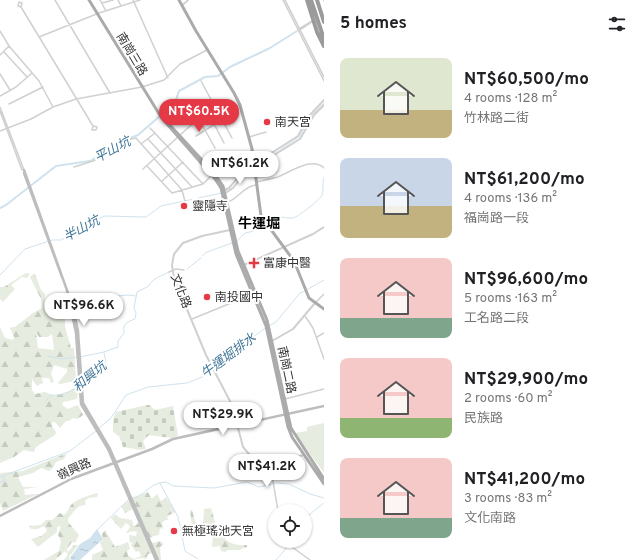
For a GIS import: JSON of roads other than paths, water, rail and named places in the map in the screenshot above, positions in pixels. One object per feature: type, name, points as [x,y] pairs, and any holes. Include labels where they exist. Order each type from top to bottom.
[{"type":"highway","points":[[307,0],[324,46]]},
{"type":"highway","points":[[312,0],[324,33]]},
{"type":"highway","points":[[312,0],[324,39]]},
{"type":"highway","points":[[317,0],[324,22]]},
{"type":"main road","name":"南崗三路","points":[[90,0],[160,114]]},
{"type":"main road","points":[[179,0],[240,104],[249,137],[260,214],[297,266],[305,291],[309,298],[324,309]]},
{"type":"main road","name":"南崗二路","points":[[160,114],[212,175],[223,192]]},
{"type":"main road","name":"南崗二路","points":[[178,136],[214,173],[223,192],[232,230],[243,266],[267,327],[290,433],[323,479],[324,484]]},
{"type":"main road","points":[[23,170],[71,303],[78,349],[83,403],[87,414],[102,436],[115,462],[157,560]]},
{"type":"main road","name":"嶺興路","points":[[0,516],[71,479],[177,438],[324,406]]},
{"type":"street","points":[[55,0],[68,25],[110,93]]},
{"type":"street","points":[[100,0],[106,11]]},
{"type":"street","points":[[102,3],[113,0]]},
{"type":"street","points":[[118,0],[121,6]]},
{"type":"street","points":[[125,0],[127,4]]},
{"type":"street","points":[[39,36],[98,13],[140,0]]},
{"type":"street","points":[[182,5],[188,0]]},
{"type":"street","points":[[284,0],[324,81]]},
{"type":"street","points":[[133,1],[168,78]]},
{"type":"street","points":[[21,7],[93,126]]},
{"type":"street","points":[[299,30],[313,21]]},
{"type":"street","points":[[299,30],[324,78]]},
{"type":"street","points":[[0,31],[9,46],[33,72],[43,87],[53,108]]},
{"type":"street","points":[[0,55],[9,46]]},
{"type":"street","points":[[0,131],[31,120],[76,98],[143,87],[168,78],[180,64],[196,54],[207,50]]},
{"type":"street","points":[[4,52],[27,77]]},
{"type":"street","points":[[0,96],[33,72]]},
{"type":"street","points":[[0,74],[10,90]]},
{"type":"street","points":[[201,81],[232,138]]},
{"type":"street","points":[[9,104],[43,87]]},
{"type":"street","points":[[223,192],[233,188],[253,162],[296,138],[309,116],[324,100]]},
{"type":"street","points":[[179,122],[213,102]]},
{"type":"street","points":[[143,169],[178,136],[200,121],[218,110],[240,104]]},
{"type":"street","points":[[253,162],[279,153],[300,139],[314,115],[324,105]]},
{"type":"street","points":[[0,107],[23,170]]},
{"type":"street","points":[[0,111],[8,128]]},
{"type":"street","points":[[195,112],[215,148]]},
{"type":"street","points":[[209,115],[224,142]]},
{"type":"street","points":[[196,136],[223,119]]},
{"type":"street","points":[[150,128],[203,184]]},
{"type":"street","points":[[249,137],[266,132]]},
{"type":"street","points":[[141,144],[155,133]]},
{"type":"street","points":[[74,167],[93,161],[127,140],[136,138],[182,190],[187,209]]},
{"type":"street","points":[[148,139],[192,187]]},
{"type":"street","points":[[162,182],[183,162]]},
{"type":"street","points":[[226,202],[237,197],[248,186],[276,177],[307,164],[319,164],[324,168]]},
{"type":"street","points":[[147,166],[172,193],[203,184],[212,175]]},
{"type":"street","points":[[243,266],[324,227]]},
{"type":"street","name":"文化路","points":[[232,230],[198,237],[183,243],[173,256],[172,271],[212,367],[232,405],[237,425]]},
{"type":"street","points":[[169,272],[184,270]]},
{"type":"street","points":[[192,319],[254,293]]},
{"type":"street","points":[[270,341],[292,329],[324,294]]},
{"type":"street","points":[[305,316],[316,336],[324,358]]},
{"type":"street","points":[[316,336],[324,333]]},
{"type":"street","points":[[283,400],[324,388]]},
{"type":"street","points":[[237,425],[242,445],[249,455],[257,462],[270,463],[286,461],[305,454]]},
{"type":"street","points":[[270,463],[277,504]]},
{"type":"street","points":[[293,548],[310,560]]},
{"type":"water","points":[[97,529],[103,539],[80,560],[71,560],[70,558],[80,544],[90,538]]},
{"type":"waterway","points":[[184,5],[189,0]]},
{"type":"waterway","name":"平山坑","points":[[0,208],[56,166],[90,161],[122,141],[138,135],[175,103],[179,91],[205,77],[218,76],[230,67],[270,48],[297,31]]},
{"type":"waterway","name":"半山坑","points":[[255,161],[274,154],[299,137],[312,115],[324,103]]},
{"type":"waterway","name":"半山坑","points":[[226,191],[243,173]]},
{"type":"waterway","name":"和興坑","points":[[266,221],[274,217],[293,218],[304,211],[321,197],[324,177]]},
{"type":"waterway","name":"半山坑","points":[[0,275],[25,249],[52,240],[61,240],[104,216],[146,217],[161,206],[222,193]]},
{"type":"waterway","name":"和興坑","points":[[237,241],[245,233],[254,231],[264,223]]},
{"type":"waterway","name":"和興坑","points":[[202,256],[207,252],[232,243]]},
{"type":"waterway","name":"和興坑","points":[[187,269],[201,258]]},
{"type":"waterway","name":"和興坑","points":[[80,357],[104,352],[118,347],[118,341],[124,333],[125,325],[135,319],[136,313],[134,308],[137,292],[149,286],[155,279],[169,272]]},
{"type":"waterway","name":"牛運堀排水","points":[[308,289],[324,280]]},
{"type":"waterway","name":"牛運堀排水","points":[[269,326],[276,322],[300,293],[305,291]]},
{"type":"waterway","points":[[97,298],[128,295],[136,296]]},
{"type":"waterway","name":"牛運堀排水","points":[[98,429],[111,418],[126,395],[148,387],[187,383],[202,377],[265,328]]},
{"type":"waterway","name":"和興坑","points":[[83,380],[92,376],[93,371],[100,370],[100,363],[106,362],[104,353]]},
{"type":"waterway","points":[[48,356],[61,359],[77,357]]},
{"type":"waterway","name":"和興坑","points":[[45,402],[51,395],[66,393],[79,384]]},
{"type":"waterway","name":"牛運堀排水","points":[[0,477],[70,451],[96,431]]},
{"type":"waterway","points":[[0,482],[4,481],[4,476]]},
{"type":"waterway","points":[[131,498],[140,495],[155,485],[166,482],[173,486],[214,488],[247,482],[259,487],[276,483],[289,484],[310,494],[324,498]]},
{"type":"waterway","points":[[160,483],[178,517],[182,534]]},
{"type":"waterway","points":[[98,529],[129,499]]},
{"type":"waterway","points":[[312,512],[324,503]]},
{"type":"waterway","points":[[182,536],[185,551],[198,559]]},
{"type":"waterway","points":[[276,560],[286,548]]},
{"type":"place","name":"南天宮","points":[[267,122]]},
{"type":"place","name":"靈隱寺","points":[[184,206]]},
{"type":"place","name":"富康中醫","points":[[254,263]]},
{"type":"place","name":"南投國中","points":[[207,297]]},
{"type":"place","name":"無極瑤池天宮","points":[[174,531]]},
{"type":"district","name":"牛運堀","points":[[259,223]]}]
